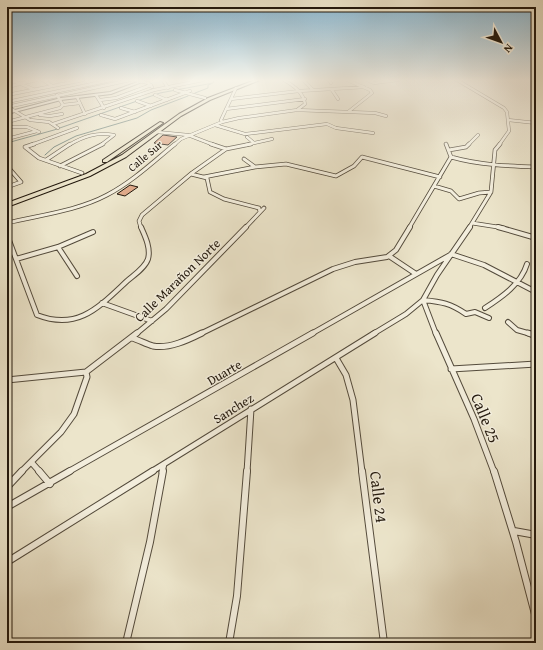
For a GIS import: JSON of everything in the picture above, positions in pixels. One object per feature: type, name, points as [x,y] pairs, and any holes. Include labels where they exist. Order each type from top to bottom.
[{"type":"main road","points":[[7,201],[82,173],[116,155],[182,110]]},
{"type":"main road","points":[[7,205],[88,175],[124,156],[188,110]]},
{"type":"main road","points":[[116,155],[124,156]]},
{"type":"street","points":[[7,123],[51,110]]},
{"type":"street","points":[[83,110],[85,114]]},
{"type":"street","points":[[53,124],[97,110]]},
{"type":"street","points":[[129,110],[135,112]]},
{"type":"street","points":[[101,115],[115,119],[139,110]]},
{"type":"street","points":[[222,122],[221,120],[225,110]]},
{"type":"street","name":"Calle Sur","points":[[7,223],[80,206],[106,196],[125,185],[181,139],[188,135],[222,122],[239,118],[295,110]]},
{"type":"street","name":"Calle Sur","points":[[306,110],[375,113],[386,116]]},
{"type":"street","points":[[434,186],[451,191],[455,198],[458,199],[469,198],[483,192],[491,192],[495,150],[509,131],[506,110]]},
{"type":"street","points":[[7,113],[15,111],[30,120],[49,122],[58,128]]},
{"type":"street","points":[[36,114],[50,116],[62,114]]},
{"type":"street","points":[[508,120],[536,123]]},
{"type":"street","points":[[7,123],[12,127],[27,127],[38,132],[7,139]]},
{"type":"street","points":[[215,125],[243,134],[327,124],[336,128],[373,133]]},
{"type":"street","points":[[77,128],[24,147],[36,156],[82,173]]},
{"type":"street","points":[[157,132],[188,135],[226,149]]},
{"type":"street","points":[[46,160],[73,142],[100,133],[107,133],[114,136],[60,166]]},
{"type":"street","points":[[449,150],[466,147],[478,135]]},
{"type":"street","points":[[247,137],[254,143]]},
{"type":"street","points":[[7,234],[37,315],[46,320],[63,321],[83,317],[102,303],[147,263],[149,250],[139,221],[142,215],[190,174],[226,149],[272,139]]},
{"type":"street","points":[[132,338],[154,346],[169,346],[191,338],[333,269],[355,262],[389,256],[396,250],[451,157],[446,144]]},
{"type":"street","points":[[202,177],[255,167],[286,164],[336,176],[354,166],[362,157],[440,177]]},
{"type":"street","points":[[451,157],[471,163],[493,166],[536,167]]},
{"type":"street","points":[[244,159],[255,167]]},
{"type":"street","points":[[7,166],[21,182],[7,187]]},
{"type":"street","points":[[7,174],[13,173]]},
{"type":"street","points":[[190,174],[207,178],[210,192],[224,199],[259,208],[260,212]]},
{"type":"street","name":"Sanchez","points":[[7,562],[406,314],[423,300],[437,275],[491,192]]},
{"type":"street","name":"Calle Marañon Norte","points":[[86,372],[132,338],[166,310],[264,208]]},
{"type":"street","points":[[472,223],[502,228],[536,238]]},
{"type":"street","points":[[16,259],[58,247],[93,232]]},
{"type":"street","points":[[58,247],[77,276]]},
{"type":"street","points":[[451,254],[469,258],[536,292]]},
{"type":"street","name":"Duarte","points":[[7,507],[50,484],[451,254]]},
{"type":"street","points":[[389,256],[416,274]]},
{"type":"street","points":[[485,308],[506,292],[526,271],[527,264]]},
{"type":"street","points":[[423,300],[444,302],[454,306],[466,314],[475,312],[489,318]]},
{"type":"street","name":"Calle 25","points":[[423,300],[451,369],[474,419],[505,502],[514,531],[536,618]]},
{"type":"street","points":[[102,303],[152,320]]},
{"type":"street","points":[[508,322],[517,330],[536,336]]},
{"type":"street","name":"Calle 24","points":[[336,358],[346,375],[353,400],[384,643]]},
{"type":"street","points":[[451,369],[536,364]]},
{"type":"street","points":[[7,380],[86,372],[87,377],[74,414],[61,432],[7,487]]},
{"type":"street","points":[[229,643],[237,596],[251,429],[251,409]]},
{"type":"street","points":[[32,463],[50,484]]},
{"type":"street","points":[[126,643],[150,542],[164,464]]},
{"type":"street","points":[[514,531],[536,535]]},
{"type":"building","points":[[163,135],[177,137],[168,145],[154,143]]},
{"type":"building","points":[[130,185],[138,187],[125,196],[117,194]]},
{"type":"waterway","points":[[7,143],[54,130],[110,110]]},
{"type":"waterway","points":[[45,155],[54,147],[76,136],[137,118],[150,110]]}]
